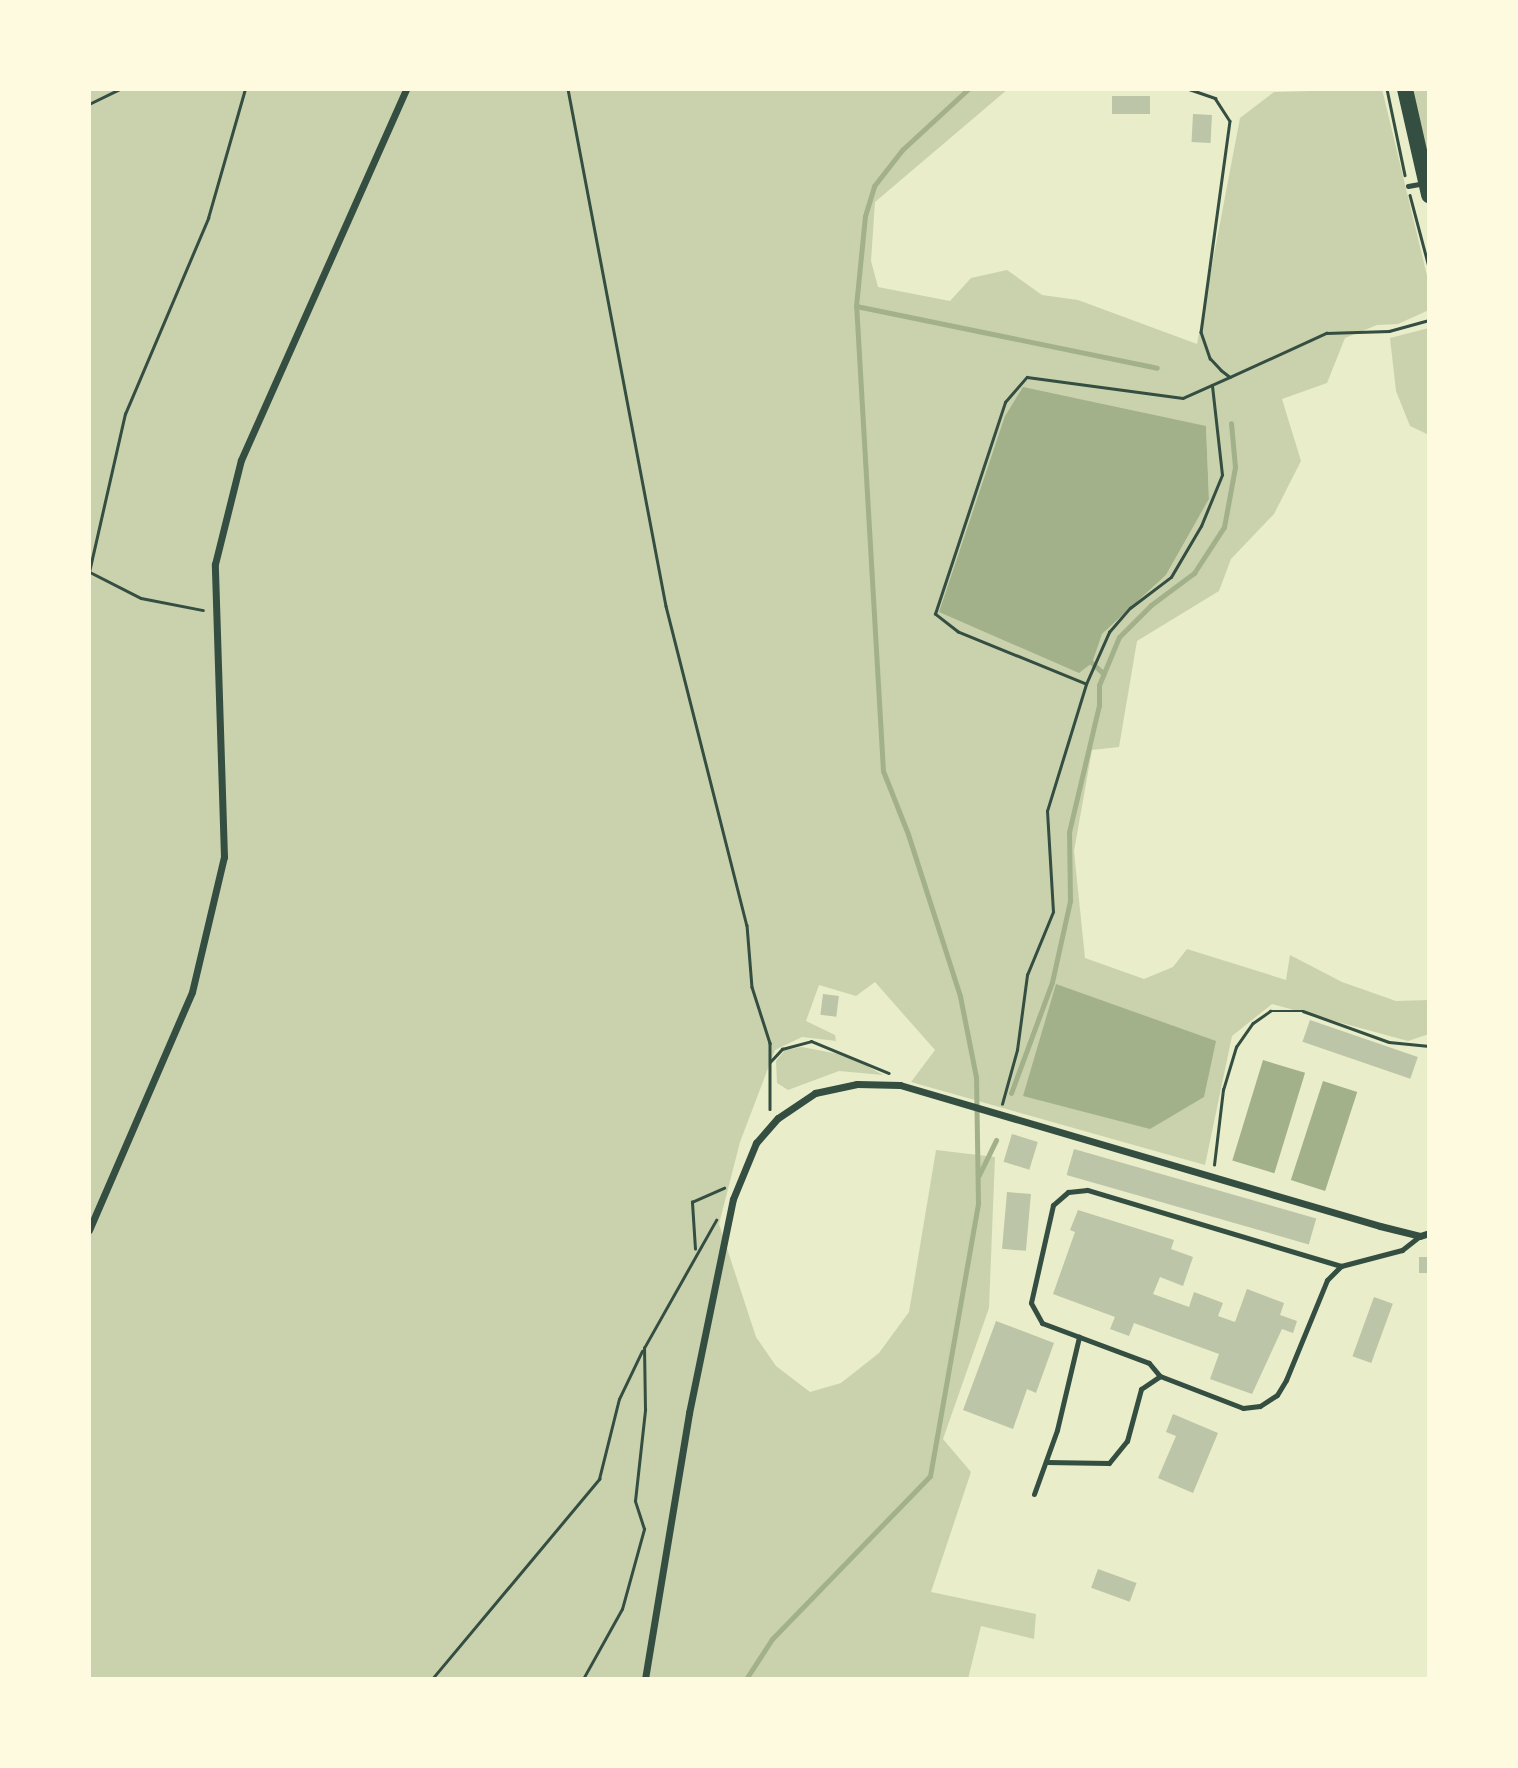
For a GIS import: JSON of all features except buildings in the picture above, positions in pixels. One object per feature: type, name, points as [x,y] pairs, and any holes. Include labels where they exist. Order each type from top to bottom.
[{"type":"main road","points":[[1405,89],[1428,187]]},
{"type":"street","points":[[89,1230],[192,992],[224,857],[215,564],[241,460],[405,89]]},
{"type":"street","points":[[645,1679],[689,1413],[739,1181],[756,1143],[778,1118],[815,1093],[857,1084],[900,1085],[988,1114],[1214,1179],[1420,1236],[1429,1233]]},
{"type":"lane","points":[[1408,187],[1428,187]]},
{"type":"lane","points":[[1341,1266],[1087,1190],[1068,1192],[1053,1205],[1031,1303],[1042,1323],[1149,1363],[1160,1376],[1243,1408],[1260,1406],[1277,1395],[1286,1380],[1326,1280],[1341,1266],[1402,1250],[1420,1236]]},
{"type":"lane","points":[[1034,1494],[1046,1462],[1079,1337]]},
{"type":"lane","points":[[1046,1462],[1109,1463],[1126,1441],[1141,1389],[1160,1376]]},
{"type":"path","points":[[89,104],[120,89]]},
{"type":"path","points":[[217,613],[141,598],[89,572],[125,414],[208,218],[245,89]]},
{"type":"path","points":[[568,89],[666,606],[747,925],[752,987],[770,1043],[767,1100],[771,1112],[778,1118]]},
{"type":"path","points":[[1189,89],[1215,98],[1230,121],[1202,332],[1210,358],[1230,377]]},
{"type":"path","points":[[1086,684],[958,632],[935,614],[1005,402],[1027,377],[1183,398],[1326,332],[1389,331],[1429,320]]},
{"type":"path","points":[[999,1117],[1017,1050],[1027,975],[1053,912],[1047,811],[1086,684],[1109,632],[1130,608],[1171,577],[1201,526],[1222,475],[1212,386]]},
{"type":"path","points":[[1214,1179],[1223,1090],[1236,1046],[1252,1023],[1270,1011],[1303,1011],[1389,1042],[1429,1046]]},
{"type":"path","points":[[769,1062],[782,1049],[811,1041],[853,1055],[890,1073],[900,1085]]},
{"type":"path","points":[[695,1250],[692,1202],[739,1181]]},
{"type":"path","points":[[432,1679],[525,1573],[599,1479],[619,1399],[644,1348],[695,1250],[718,1218],[729,1221]]},
{"type":"path","points":[[583,1679],[622,1609],[644,1529],[635,1501],[645,1410],[644,1348]]},
{"type":"shaded area","points":[[89,89],[1008,89],[875,202],[871,261],[878,287],[950,301],[971,278],[1007,270],[1042,295],[1078,300],[1197,344],[1240,118],[1274,92],[1382,89],[1429,284],[1429,310],[1398,324],[1377,325],[1345,338],[1327,383],[1282,399],[1301,461],[1274,514],[1231,559],[1219,591],[1137,641],[1119,747],[1092,750],[1074,851],[1085,958],[1144,979],[1173,967],[1187,949],[1286,980],[1290,955],[1342,982],[1396,1001],[1429,1000],[1429,1034],[1408,1041],[1272,1004],[1232,1036],[1205,1165],[911,1082],[935,1050],[875,982],[856,996],[819,985],[806,1021],[835,1035],[836,1041],[802,1037],[775,1050],[740,1142],[719,1224],[756,1337],[776,1366],[810,1392],[841,1383],[879,1353],[909,1312],[936,1150],[995,1157],[989,1308],[943,1439],[971,1472],[931,1592],[1036,1614],[1034,1639],[981,1626],[968,1679],[89,1679]],"holes":[[[1206,426],[1209,499],[1166,575],[1102,634]]]},
{"type":"shaded area","points":[[1405,89],[1429,89],[1429,195]]},
{"type":"shaded area","points":[[1429,328],[1429,435],[1410,426],[1396,391],[1390,338]]},
{"type":"shaded area","points":[[1023,387],[1206,426],[1209,499],[1166,575],[1102,634],[1092,663],[1079,673],[939,612],[1005,416]]},
{"type":"shaded area","points":[[1056,984],[1216,1041],[1204,1097],[1150,1129],[1023,1096]]},
{"type":"shaded area","points":[[802,1047],[849,1056],[883,1075],[839,1071],[788,1090],[777,1083],[776,1061],[785,1050]]},
{"type":"shaded area","points":[[1263,1060],[1305,1073],[1274,1173],[1232,1160]]},
{"type":"shaded area","points":[[1323,1081],[1357,1092],[1325,1191],[1291,1180]]},
{"type":"waterway","points":[[746,1679],[772,1639],[930,1476],[978,1203],[976,1077],[960,996],[908,834],[883,771],[856,306],[865,216],[874,186],[902,150],[968,89]]},
{"type":"waterway","points":[[856,306],[1157,368]]},
{"type":"waterway","points":[[1011,1093],[1052,982],[1070,901],[1069,832],[1099,705],[1099,685],[1119,637],[1151,605],[1194,573],[1224,527],[1235,467],[1231,423]]},
{"type":"waterway","points":[[1092,663],[1104,674]]},
{"type":"waterway","points":[[979,1175],[996,1140]]}]
